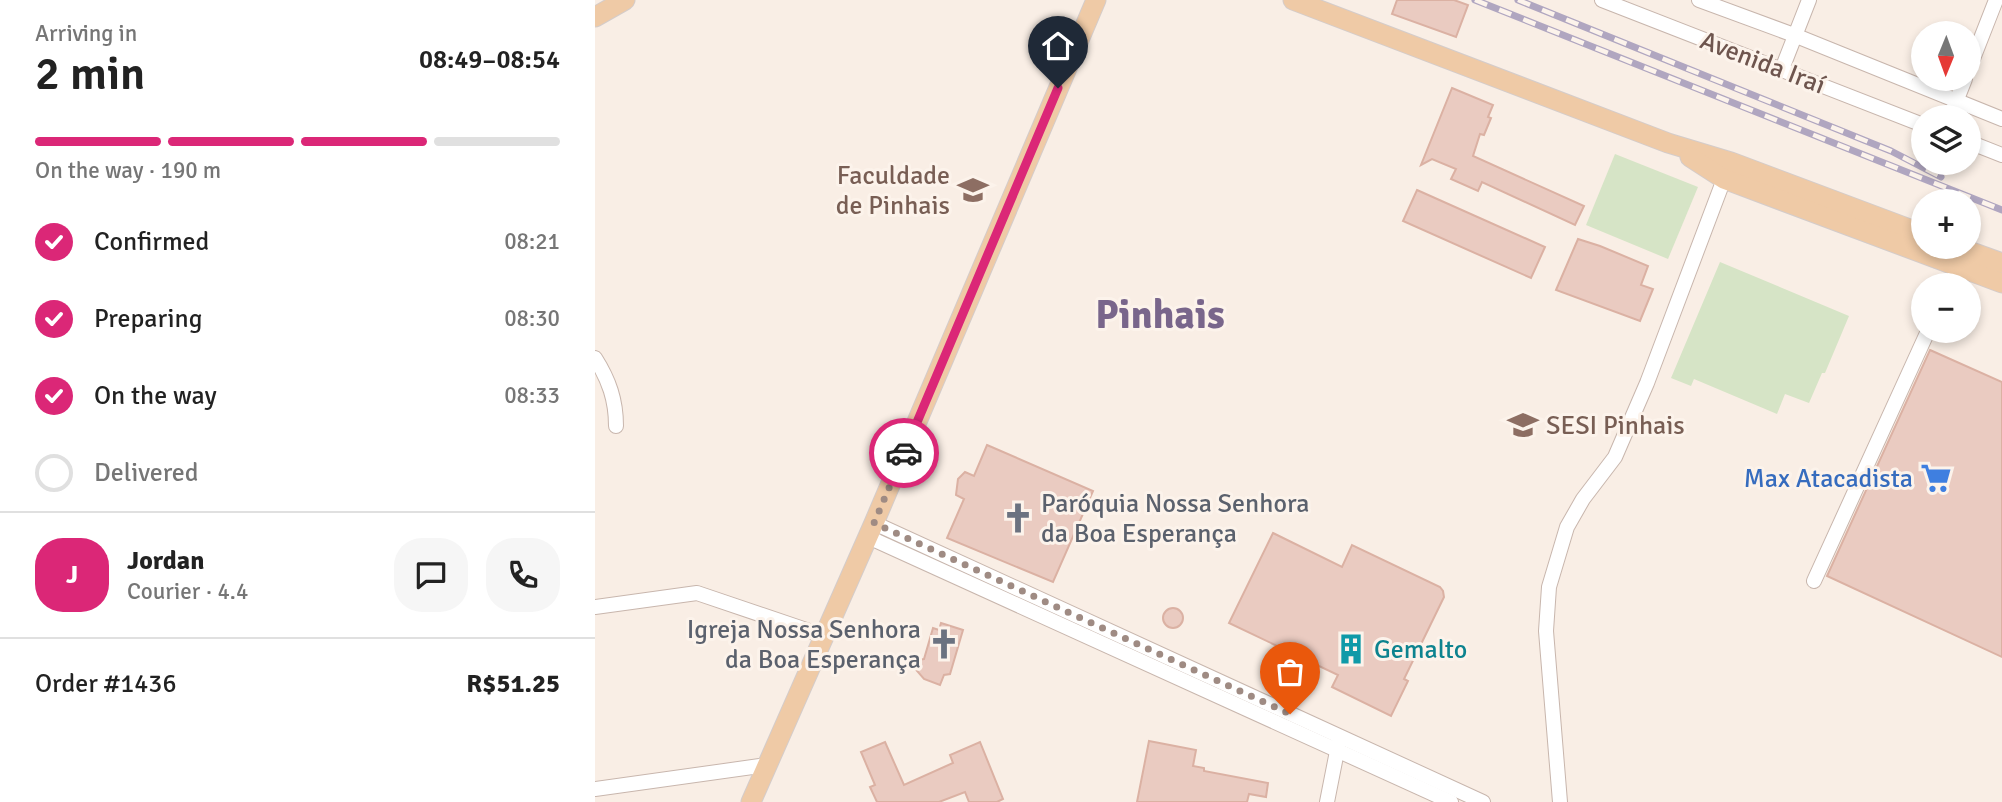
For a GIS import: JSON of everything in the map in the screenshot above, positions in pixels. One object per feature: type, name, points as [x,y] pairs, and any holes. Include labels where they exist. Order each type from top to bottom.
[{"type":"main road","points":[[595,17],[625,0]]},
{"type":"main road","points":[[1293,0],[1668,143],[1731,162],[1911,230]]},
{"type":"main road","points":[[751,802],[871,530],[1093,4]]},
{"type":"main road","points":[[1668,143],[1724,179],[1947,273]]},
{"type":"main road","points":[[1981,255],[2002,263]]},
{"type":"main road","points":[[1981,280],[2002,283]]},
{"type":"street","name":"Avenida Iraí","points":[[1602,0],[1911,120]]},
{"type":"street","name":"Avenida Iraí","points":[[1699,0],[1794,35],[2002,119]]},
{"type":"street","points":[[1781,69],[1809,0]]},
{"type":"street","points":[[1981,38],[1996,0]]},
{"type":"street","points":[[1954,105],[1960,91]]},
{"type":"street","points":[[1981,147],[2002,155]]},
{"type":"street","points":[[1560,802],[1546,631],[1549,587],[1567,527],[1583,499],[1615,457],[1647,383],[1724,179]]},
{"type":"street","points":[[1814,581],[1923,343]]},
{"type":"street","points":[[595,358],[607,377],[616,408],[616,426]]},
{"type":"street","points":[[871,530],[1339,743],[1483,802]]},
{"type":"street","points":[[595,607],[697,593],[824,636]]},
{"type":"street","points":[[1327,802],[1339,743]]},
{"type":"street","points":[[1339,743],[1451,802]]},
{"type":"street","points":[[595,789],[767,765]]},
{"type":"green space","points":[[1615,154],[1698,187],[1668,259],[1586,225]]},
{"type":"green space","points":[[1720,262],[1849,316],[1809,403],[1785,394],[1777,414],[1694,379],[1691,386],[1671,378]]},
{"type":"building","points":[[1397,0],[1454,0],[1468,5],[1456,37],[1392,14]]},
{"type":"building","points":[[1452,88],[1493,105],[1488,117],[1491,118],[1484,135],[1480,134],[1473,156],[1584,206],[1575,225],[1482,182],[1478,191],[1451,179],[1456,169],[1432,159],[1421,165]]},
{"type":"building","points":[[1417,190],[1545,247],[1531,278],[1403,221]]},
{"type":"building","points":[[1578,239],[1648,266],[1641,285],[1653,289],[1640,321],[1556,290]]},
{"type":"building","name":"Max Atacadista","points":[[1930,350],[2002,382],[2002,657],[1827,576]]},
{"type":"building","name":"Paróquia Nossa Senhora da Boa Esperança","points":[[987,445],[1093,491],[1053,582],[947,538],[964,499],[956,495],[958,479],[965,472],[974,476]]},
{"type":"building","name":"Gemalto","points":[[1273,533],[1342,567],[1352,545],[1440,587],[1443,591],[1444,597],[1404,679],[1408,681],[1391,716],[1332,687],[1338,675],[1229,623]]},
{"type":"building","points":[[1173,608],[1180,611],[1183,618],[1180,625],[1173,628],[1166,625],[1163,618],[1166,611]]},
{"type":"building","name":"Igreja Nossa Senhora da Boa Esperança","points":[[941,623],[963,630],[950,674],[944,675],[940,685],[924,679],[911,664],[924,659],[933,628],[939,630]]},
{"type":"building","points":[[1149,741],[1196,750],[1193,766],[1204,768],[1204,771],[1268,783],[1266,797],[1249,794],[1247,802],[1137,802]]},
{"type":"building","points":[[885,742],[904,785],[953,763],[950,755],[980,742],[1003,799],[997,802],[969,802],[965,792],[939,802],[877,802],[870,787],[875,785],[861,752]]},
{"type":"railway","points":[[1475,0],[2002,210]]},
{"type":"railway","points":[[1518,0],[1891,151],[1941,177]]},
{"type":"way so far","points":[[904,453],[874,523],[1290,714]]},
{"type":"place","name":"Faculdade de Pinhais","points":[[973,190]]},
{"type":"place","name":"SESI Pinhais","points":[[1523,425]]},
{"type":"place","name":"Max Atacadista","points":[[1936,478]]},
{"type":"place","name":"Paróquia Nossa Senhora da Boa Esperança","points":[[1018,518]]},
{"type":"place","name":"Igreja Nossa Senhora da Boa Esperança","points":[[944,644]]},
{"type":"place","name":"Gemalto","points":[[1351,649]]},
{"type":"district","name":"Pinhais","points":[[1160,314]]},
{"type":"route","points":[[904,453],[1058,88]]}]
